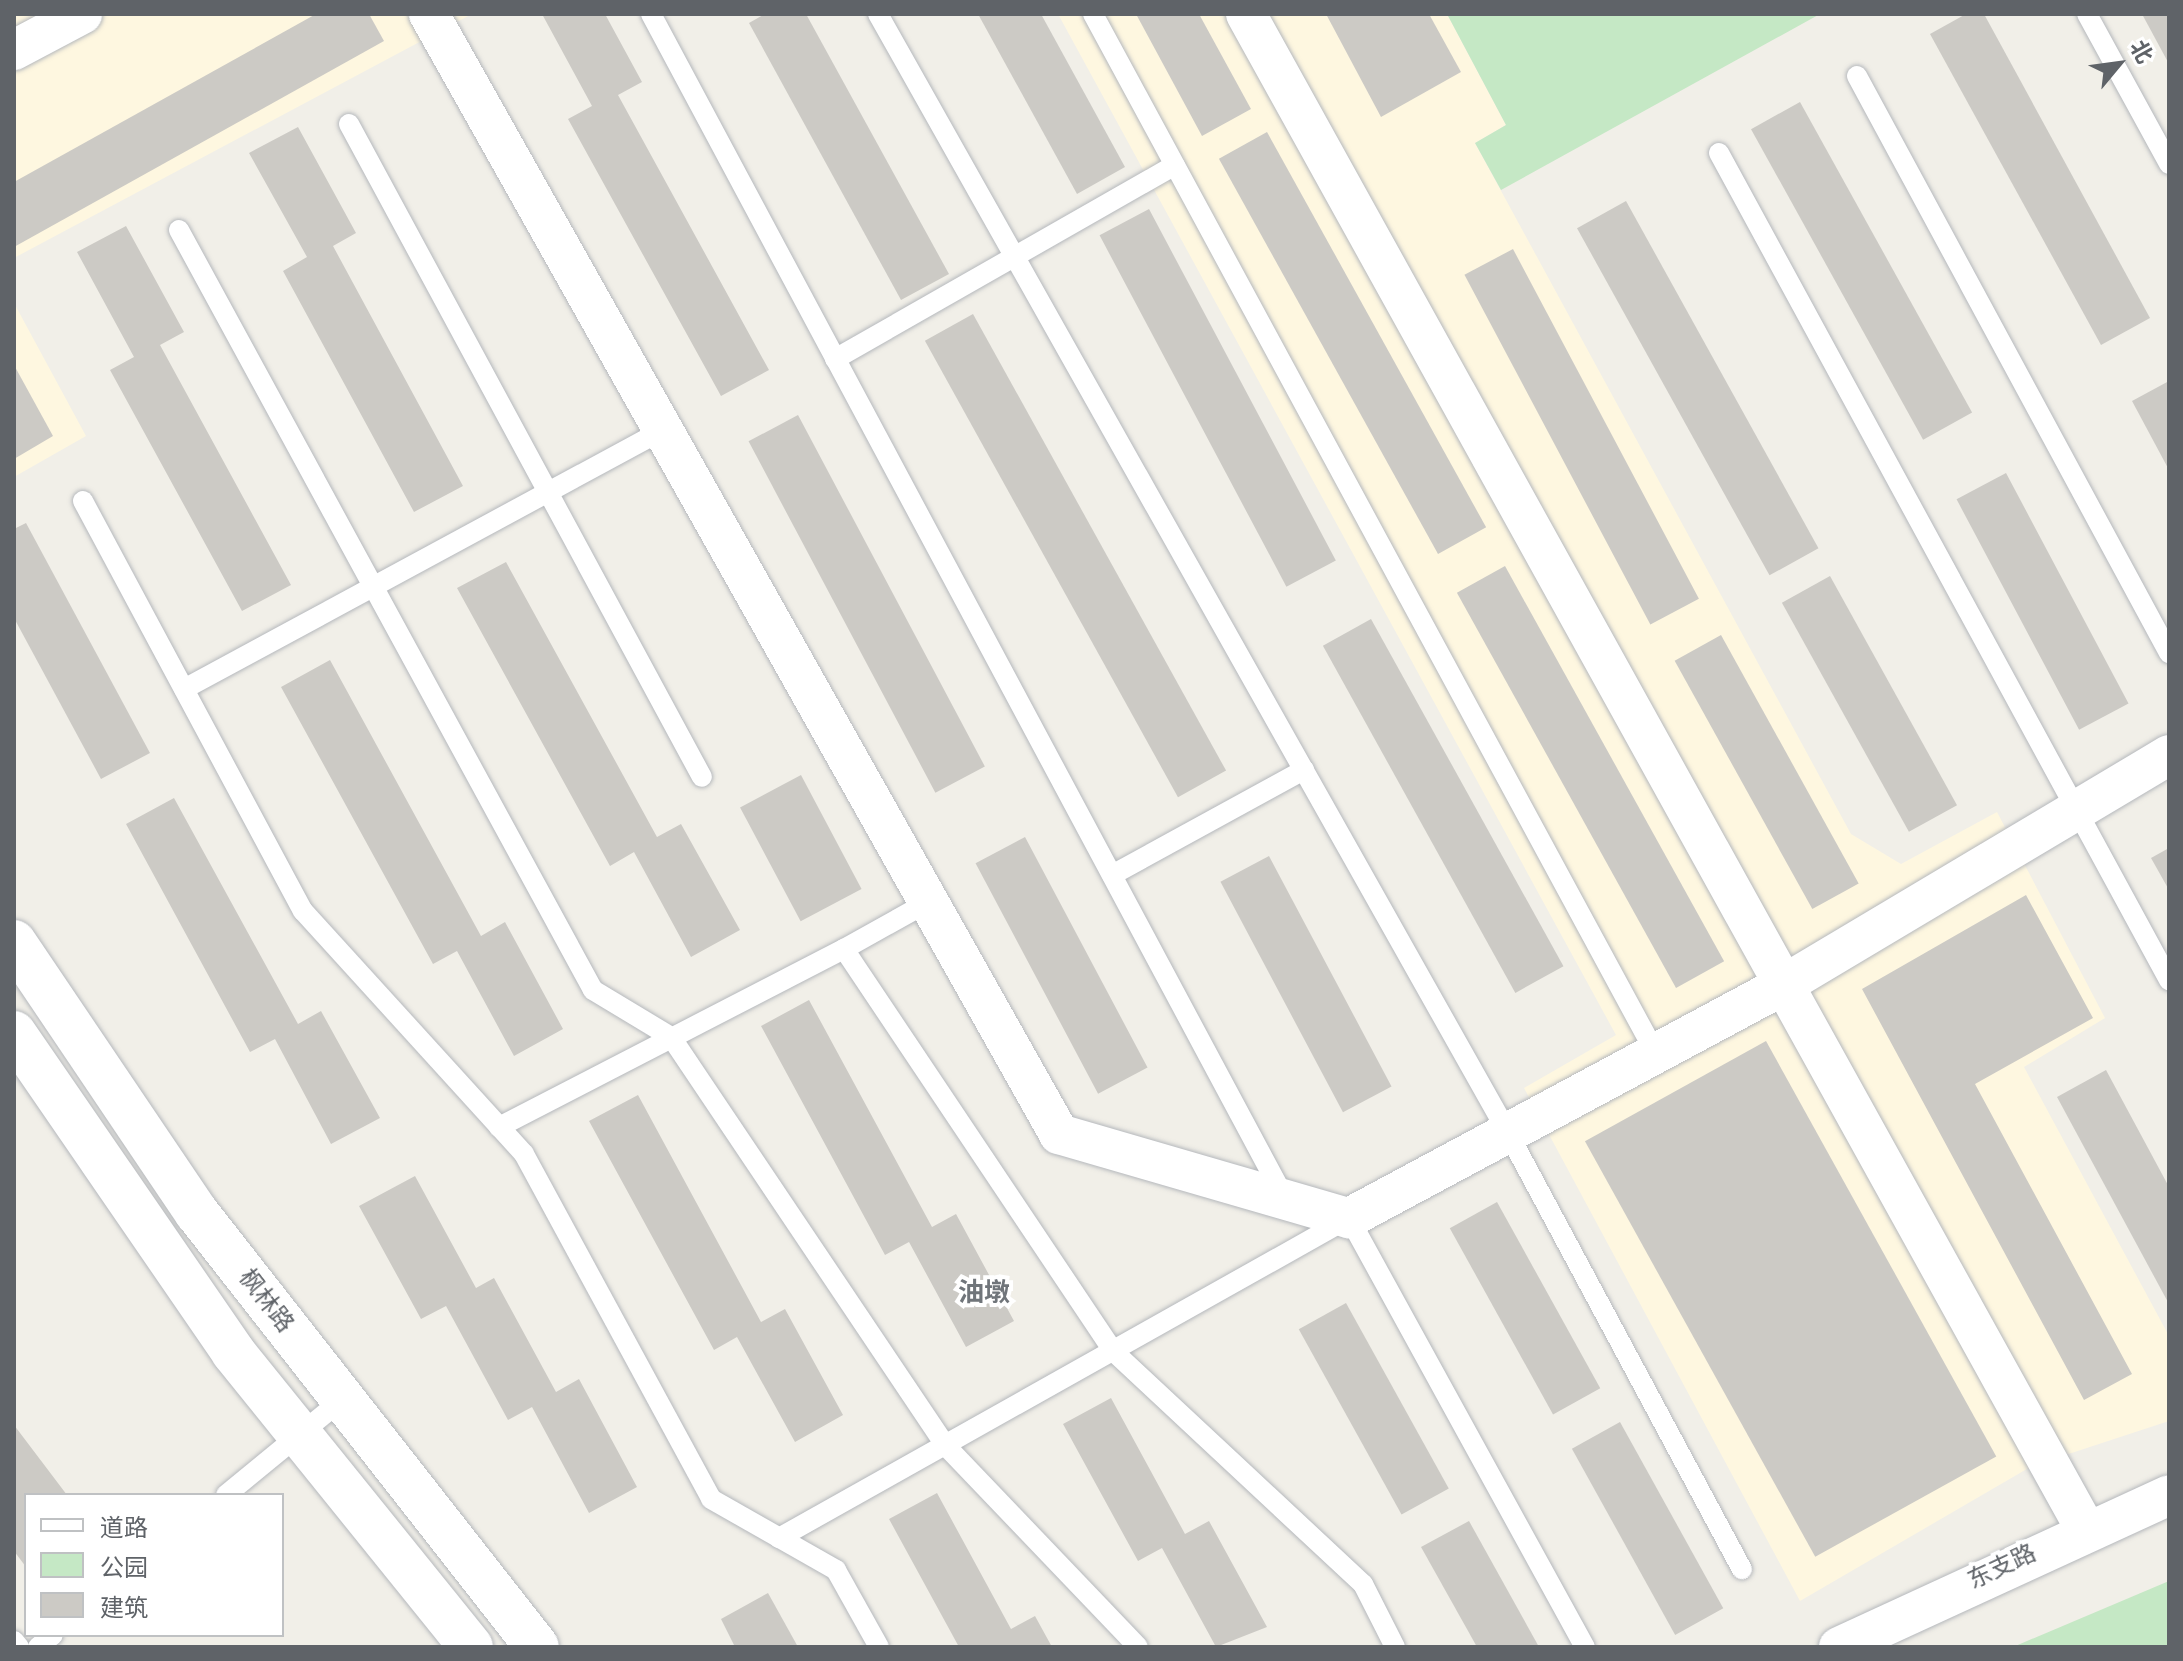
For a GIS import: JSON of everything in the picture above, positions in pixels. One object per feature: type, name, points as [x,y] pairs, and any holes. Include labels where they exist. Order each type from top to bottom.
[{"type":"main road","name":"枫林路","points":[[14,942],[197,1213],[537,1647]]},
{"type":"main road","points":[[14,1033],[233,1352],[471,1647]]},
{"type":"street","points":[[14,50],[82,14]]},
{"type":"street","points":[[429,14],[1059,1134],[1349,1218],[1780,987],[2169,755]]},
{"type":"street","points":[[1246,14],[1780,987],[2085,1528]]},
{"type":"street","name":"东支路","points":[[1839,1647],[2085,1528],[2169,1495]]},
{"type":"lane","points":[[651,14],[1285,1199]]},
{"type":"lane","points":[[878,14],[1508,1133],[1742,1569]]},
{"type":"lane","points":[[1093,14],[1656,1054]]},
{"type":"lane","points":[[2087,14],[2169,164]]},
{"type":"lane","points":[[1857,76],[2169,653]]},
{"type":"lane","points":[[349,124],[702,777]]},
{"type":"lane","points":[[1719,153],[2169,980]]},
{"type":"lane","points":[[835,359],[1175,165]]},
{"type":"lane","points":[[179,230],[593,990],[671,1037],[945,1445],[1138,1647]]},
{"type":"lane","points":[[184,689],[663,430]]},
{"type":"lane","points":[[83,501],[303,911],[524,1154],[711,1499],[836,1570],[879,1647]]},
{"type":"lane","points":[[1112,875],[1304,770]]},
{"type":"lane","points":[[499,1127],[844,949],[928,902]]},
{"type":"lane","points":[[844,949],[1113,1351],[1363,1584],[1395,1647]]},
{"type":"lane","points":[[779,1538],[1349,1218],[1585,1647]]},
{"type":"lane","points":[[228,1493],[343,1399]]},
{"type":"lane","points":[[14,1641],[19,1647]]},
{"type":"shaded area","points":[[14,14],[472,14],[14,258]]},
{"type":"shaded area","points":[[1058,14],[1447,14],[1506,125],[1475,143],[1851,834],[1901,864],[1997,812],[2105,1018],[2024,1067],[2169,1336],[2169,1421],[2032,1466],[1800,1601],[1524,1088],[1616,1035]]},
{"type":"shaded area","points":[[14,303],[86,436],[14,477]]},
{"type":"green space","points":[[1447,14],[1820,14],[1501,190],[1475,143],[1506,125]]},
{"type":"green space","points":[[2169,1581],[2169,1647],[2013,1647]]},
{"type":"building","points":[[316,14],[369,14],[384,41],[14,247],[14,182]]},
{"type":"building","points":[[542,14],[605,14],[642,82],[618,95],[769,370],[721,396],[568,119],[592,106]]},
{"type":"building","points":[[765,14],[806,14],[949,274],[901,300],[749,23]]},
{"type":"building","points":[[978,14],[1041,14],[1125,167],[1077,194]]},
{"type":"building","points":[[1136,14],[1199,14],[1251,109],[1202,136]]},
{"type":"building","points":[[1326,14],[1429,14],[1461,72],[1381,117]]},
{"type":"building","points":[[1966,14],[1984,14],[2150,318],[2101,345],[1930,34]]},
{"type":"building","points":[[2142,14],[2169,14],[2169,64]]},
{"type":"building","points":[[1800,102],[1972,412],[1923,440],[1751,129]]},
{"type":"building","points":[[298,127],[356,233],[333,246],[463,486],[414,512],[283,271],[307,257],[249,153]]},
{"type":"building","points":[[1267,132],[1486,527],[1438,554],[1219,159]]},
{"type":"building","points":[[1626,201],[1818,548],[1769,575],[1577,228]]},
{"type":"building","points":[[1149,209],[1336,560],[1286,587],[1100,235]]},
{"type":"building","points":[[126,226],[184,332],[160,345],[291,585],[242,611],[110,370],[134,357],[77,252]]},
{"type":"building","points":[[1513,249],[1699,599],[1650,624],[1464,275]]},
{"type":"building","points":[[973,314],[1226,771],[1178,797],[925,341]]},
{"type":"building","points":[[14,365],[53,436],[14,459]]},
{"type":"building","points":[[2169,381],[2169,470],[2132,401]]},
{"type":"building","points":[[798,415],[985,766],[935,793],[749,441]]},
{"type":"building","points":[[2006,473],[2129,703],[2079,730],[1957,499]]},
{"type":"building","points":[[26,523],[150,753],[101,779],[14,618],[14,529]]},
{"type":"building","points":[[506,562],[657,837],[681,824],[740,930],[691,957],[634,852],[610,866],[457,588]]},
{"type":"building","points":[[1505,566],[1724,961],[1676,988],[1457,593]]},
{"type":"building","points":[[1830,576],[1957,805],[1909,832],[1782,603]]},
{"type":"building","points":[[1371,619],[1563,966],[1515,993],[1323,646]]},
{"type":"building","points":[[1721,635],[1859,883],[1812,909],[1675,661]]},
{"type":"building","points":[[330,660],[481,936],[505,922],[563,1029],[514,1056],[457,951],[433,964],[281,687]]},
{"type":"building","points":[[801,775],[862,889],[801,921],[740,807]]},
{"type":"building","points":[[174,798],[298,1024],[321,1011],[380,1118],[331,1144],[275,1039],[250,1052],[126,824]]},
{"type":"building","points":[[1025,837],[1148,1067],[1098,1094],[976,863]]},
{"type":"building","points":[[2169,848],[2169,890],[2151,858]]},
{"type":"building","points":[[1269,856],[1392,1086],[1343,1112],[1220,882]]},
{"type":"building","points":[[2026,895],[2093,1018],[1975,1084],[2132,1374],[2084,1400],[1862,989]]},
{"type":"building","points":[[809,1000],[932,1227],[956,1214],[1014,1321],[966,1347],[909,1242],[885,1255],[761,1026]]},
{"type":"building","points":[[1766,1041],[1996,1456],[1815,1557],[1585,1141]]},
{"type":"building","points":[[2106,1070],[2169,1187],[2169,1304],[2057,1097]]},
{"type":"building","points":[[638,1095],[761,1322],[785,1309],[843,1415],[795,1442],[737,1337],[714,1350],[589,1121]]},
{"type":"building","points":[[415,1176],[476,1288],[494,1278],[556,1392],[579,1379],[637,1487],[589,1513],[532,1407],[508,1420],[446,1306],[421,1319],[359,1206]]},
{"type":"building","points":[[1497,1202],[1600,1388],[1553,1414],[1450,1228]]},
{"type":"building","points":[[1346,1303],[1449,1488],[1402,1515],[1299,1329]]},
{"type":"building","points":[[1111,1398],[1185,1534],[1209,1521],[1267,1627],[1216,1647],[1162,1548],[1138,1561],[1063,1424]]},
{"type":"building","points":[[1620,1422],[1723,1608],[1675,1635],[1572,1449]]},
{"type":"building","points":[[14,1425],[65,1493],[24,1493],[24,1564],[14,1551]]},
{"type":"building","points":[[937,1493],[1011,1629],[1035,1616],[1052,1647],[959,1647],[889,1519]]},
{"type":"building","points":[[1469,1521],[1539,1647],[1477,1647],[1421,1547]]},
{"type":"building","points":[[768,1593],[798,1647],[735,1647],[721,1619]]},
{"type":"district","name":"油墩","points":[[984,1294]]}]
